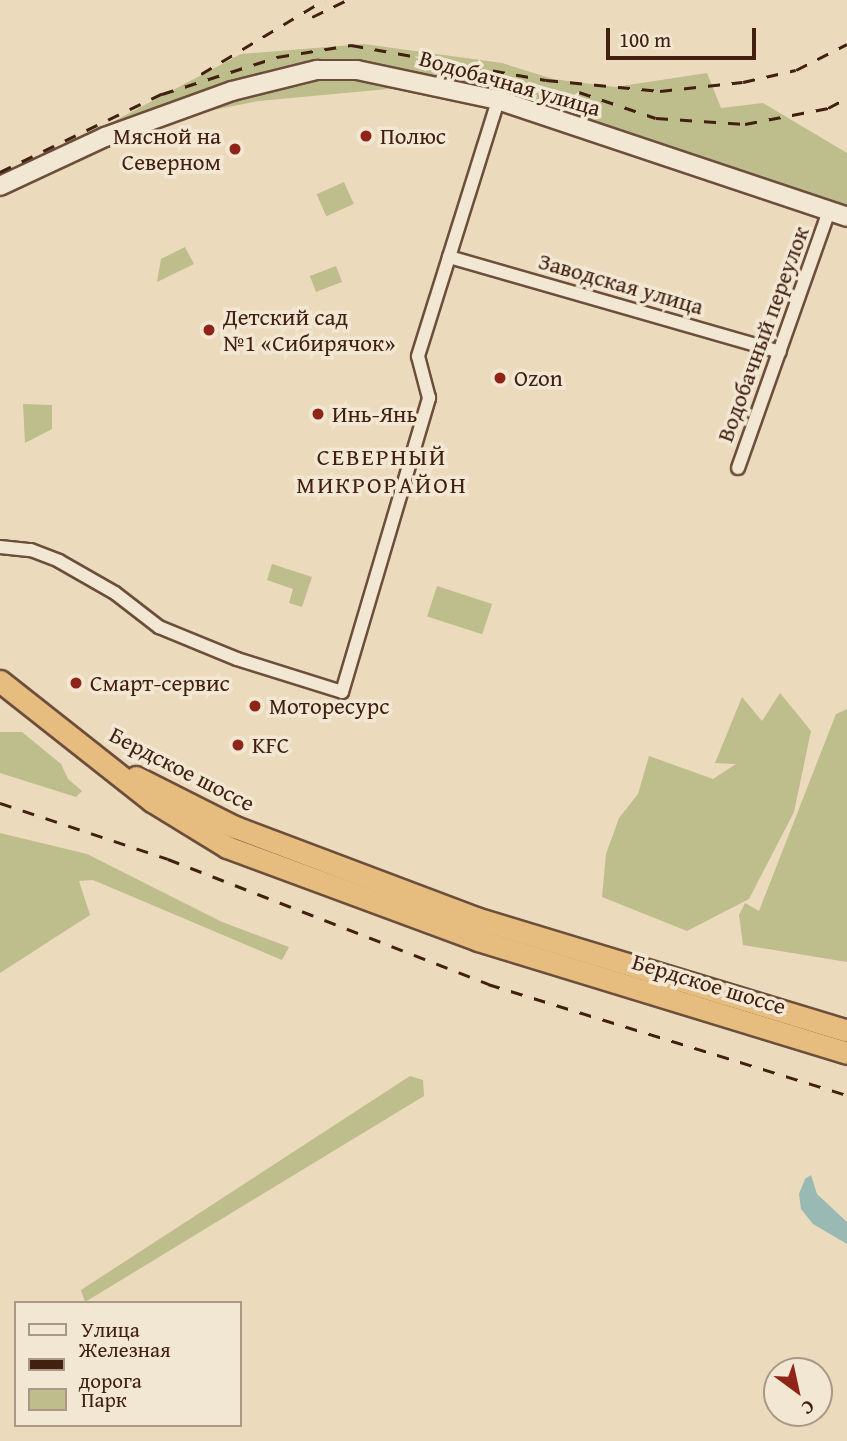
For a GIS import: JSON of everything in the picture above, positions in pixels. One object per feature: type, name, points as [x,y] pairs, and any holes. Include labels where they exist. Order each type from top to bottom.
[{"type":"highway","points":[[0,681],[82,747]]},
{"type":"highway","name":"Бердское шоссе","points":[[82,747],[235,828],[379,883],[542,940],[847,1031]]},
{"type":"highway","name":"Бердское шоссе","points":[[82,747],[189,826],[268,865],[478,940],[847,1053]]},
{"type":"street","name":"Водобачная улица","points":[[0,186],[105,137],[232,91],[295,74],[357,70],[498,100],[828,214],[847,217]]},
{"type":"street","points":[[0,547],[30,550],[59,561],[115,593],[159,627],[237,659],[342,692],[429,398],[418,356],[498,100]]},
{"type":"street","name":"Водобачный переулок","points":[[738,468],[828,214]]},
{"type":"street","name":"Заводская улица","points":[[449,257],[780,352]]},
{"type":"green space","points":[[364,44],[502,63],[553,79],[615,87],[707,73],[721,108],[763,103],[847,153],[847,207],[833,208],[683,157],[420,86],[259,101],[88,135],[241,54]]},
{"type":"green space","points":[[344,182],[354,204],[326,216],[317,194]]},
{"type":"green space","points":[[185,247],[194,264],[157,282],[161,259]]},
{"type":"green space","points":[[336,266],[342,282],[316,292],[310,276]]},
{"type":"green space","points":[[23,404],[52,405],[52,429],[25,443]]},
{"type":"green space","points":[[272,564],[312,577],[302,607],[289,603],[293,589],[267,580]]},
{"type":"green space","points":[[437,586],[492,604],[482,634],[427,616]]},
{"type":"green space","points":[[780,693],[811,731],[794,812],[749,899],[687,931],[602,897],[606,854],[619,818],[638,794],[649,756],[713,779],[736,764],[715,763],[742,697],[762,721]]},
{"type":"green space","points":[[847,709],[847,962],[743,945],[739,915],[745,903],[759,911],[836,714]]},
{"type":"green space","points":[[0,732],[22,732],[61,764],[68,779],[82,791],[76,797],[0,773]]},
{"type":"green space","points":[[0,833],[87,854],[222,922],[289,947],[282,960],[93,880],[79,881],[90,915],[0,973]]},
{"type":"green space","points":[[410,1076],[423,1080],[424,1096],[87,1301],[81,1290]]},
{"type":"water","points":[[811,1175],[817,1194],[847,1222],[847,1244],[813,1224],[801,1209],[799,1194],[805,1179]]},
{"type":"railway","points":[[201,74],[324,0]]},
{"type":"railway","points":[[312,17],[347,0]]},
{"type":"railway","points":[[162,94],[277,57],[351,45],[546,80],[660,91],[743,82],[796,70],[847,44]]},
{"type":"railway","points":[[0,172],[170,90]]},
{"type":"railway","points":[[579,92],[656,118],[745,124],[828,108],[847,98]]},
{"type":"railway","points":[[0,803],[168,859],[488,984],[847,1095]]},
{"type":"place","name":"Полюс","points":[[366,136]]},
{"type":"place","name":"Мясной на Северном","points":[[235,149]]},
{"type":"place","name":"Детский сад №1 «Сибирячок»","points":[[209,330]]},
{"type":"place","name":"Ozon","points":[[500,378]]},
{"type":"place","name":"Инь-Янь","points":[[318,414]]},
{"type":"place","name":"Смарт-сервис","points":[[76,683]]},
{"type":"place","name":"Моторесурс","points":[[255,706]]},
{"type":"place","name":"KFC","points":[[238,745]]},
{"type":"district","name":"СЕВЕРНЫЙ МИКРОРАЙОН","points":[[382,471]]}]
